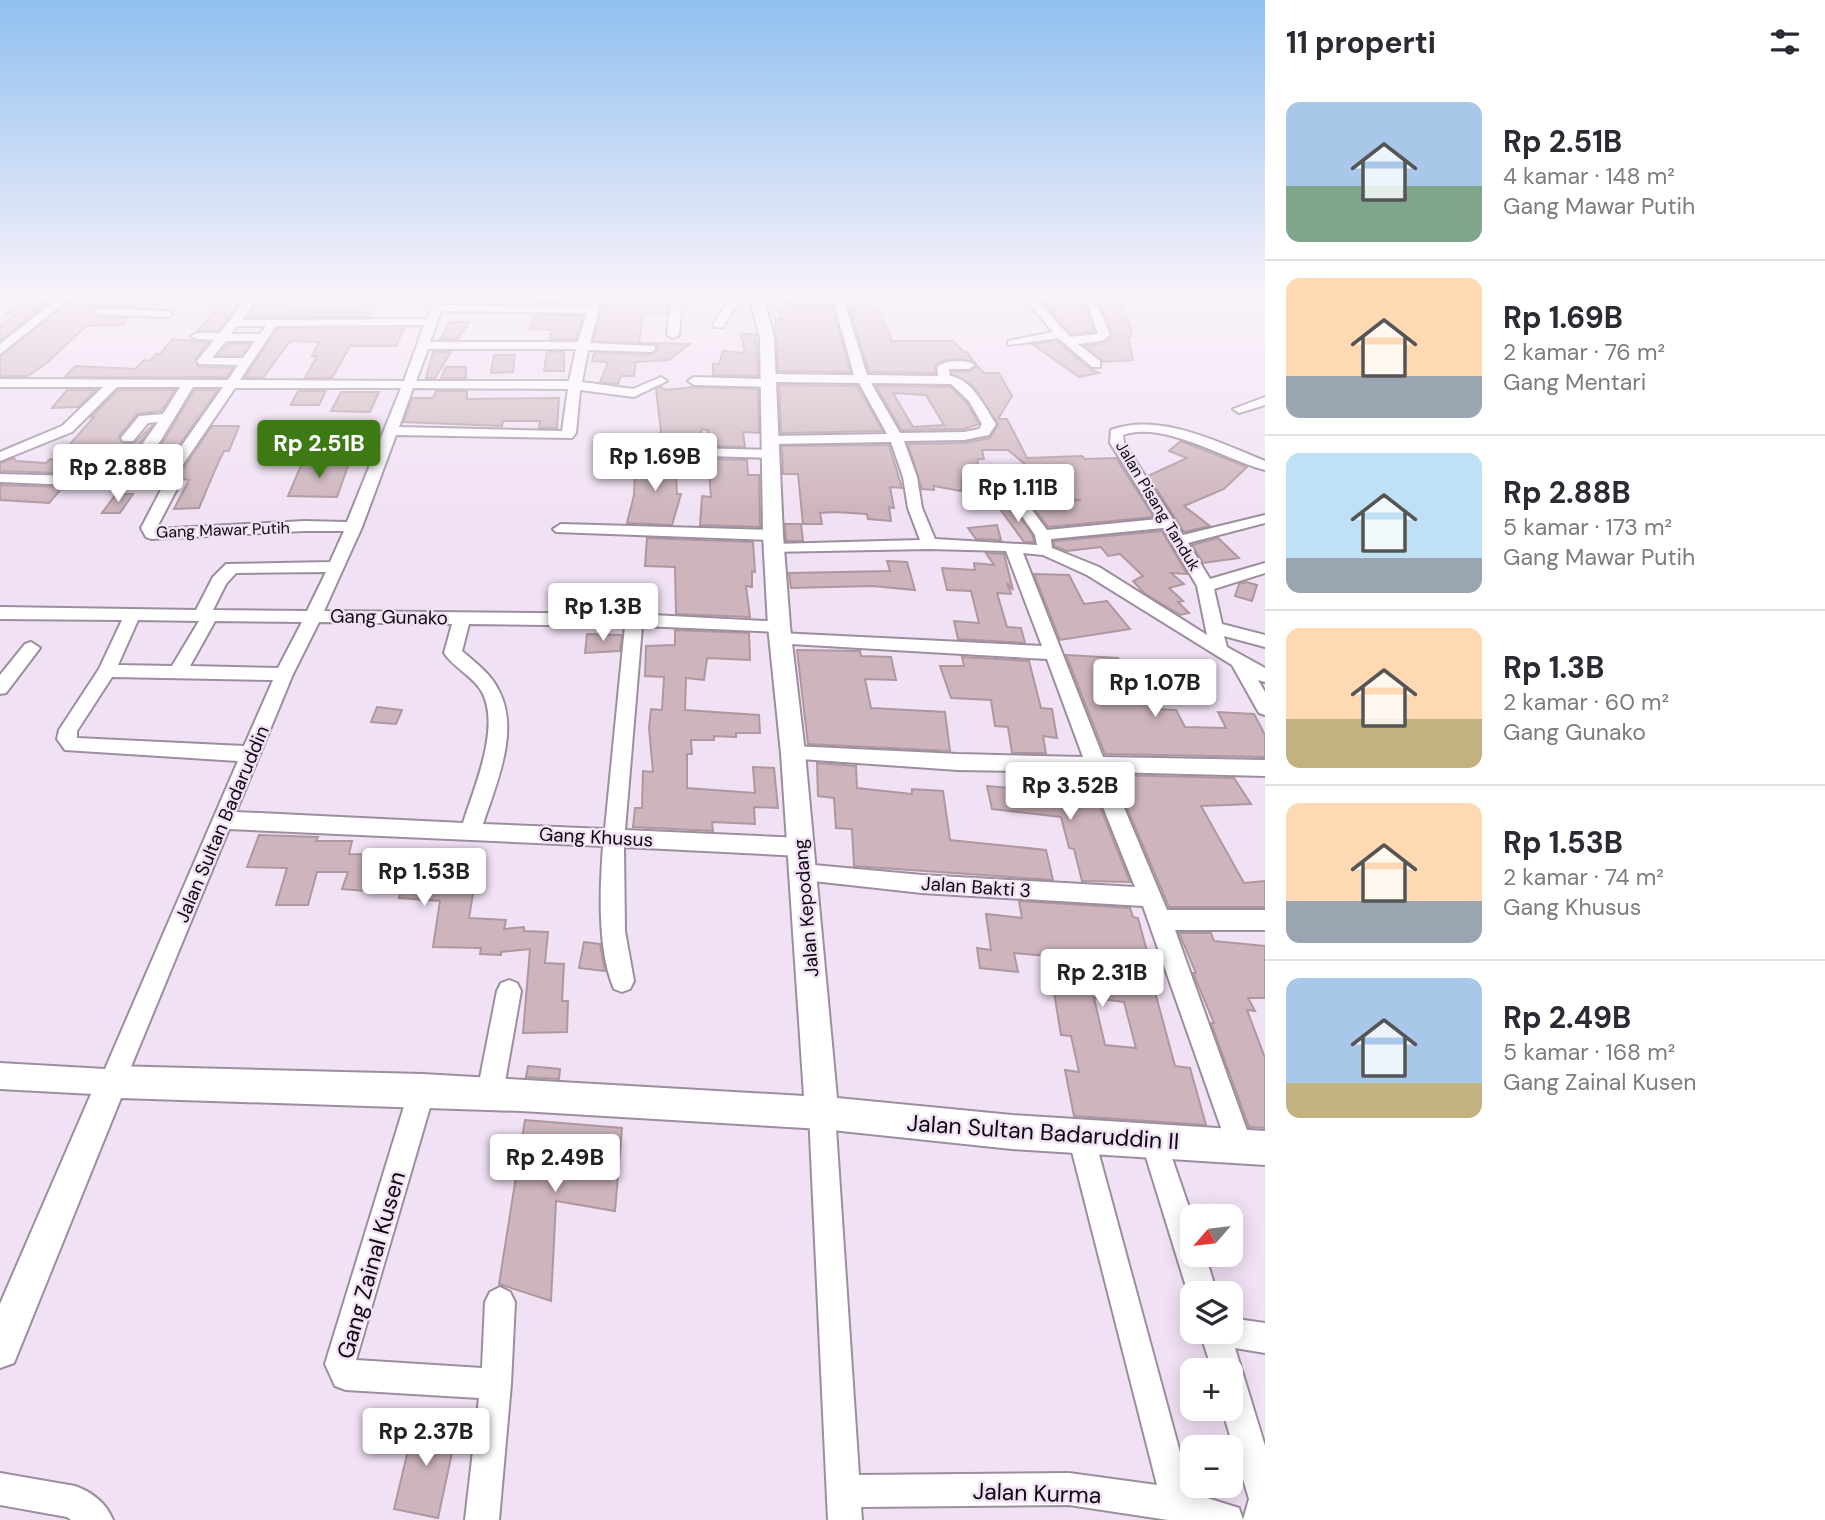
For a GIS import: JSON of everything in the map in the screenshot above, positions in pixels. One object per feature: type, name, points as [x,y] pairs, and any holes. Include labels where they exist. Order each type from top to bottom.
[{"type":"street","points":[[0,478],[121,483],[164,481],[242,369]]},
{"type":"street","name":"Jalan Sultan Badaruddin","points":[[0,1349],[284,674],[315,617],[355,527],[414,369]]},
{"type":"street","points":[[390,431],[563,436],[569,433],[578,369]]},
{"type":"street","name":"Jalan Kepodang","points":[[769,369],[779,632],[793,753],[822,1113],[844,1506]]},
{"type":"street","points":[[860,369],[896,439],[911,477],[915,508],[929,544]]},
{"type":"street","points":[[943,369],[944,379]]},
{"type":"street","points":[[647,451],[964,436],[985,432],[989,424],[974,399],[958,382],[944,379],[694,381]]},
{"type":"street","points":[[0,383],[574,385],[634,393],[661,381]]},
{"type":"street","points":[[0,457],[67,429],[114,383]]},
{"type":"street","points":[[121,483],[139,461],[189,383]]},
{"type":"street","points":[[1239,409],[1265,401]]},
{"type":"street","points":[[128,438],[142,420],[168,418]]},
{"type":"street","name":"Jalan Pisang Tanduk","points":[[1219,650],[1205,586],[1117,443],[1118,430],[1132,428],[1165,431],[1265,466]]},
{"type":"street","name":"Gang Mawar Putih","points":[[164,481],[171,487],[148,528],[151,534],[304,526],[355,527]]},
{"type":"street","points":[[1022,506],[1044,543],[1093,570],[1265,676]]},
{"type":"street","points":[[1177,541],[1262,519]]},
{"type":"street","points":[[561,529],[774,542],[1013,548],[1168,523]]},
{"type":"street","points":[[1013,548],[1096,765],[1253,1147]]},
{"type":"street","points":[[178,671],[205,618],[219,581],[232,568],[335,568]]},
{"type":"street","points":[[1205,586],[1265,568]]},
{"type":"street","name":"Gang Gunako","points":[[0,613],[205,618],[634,620],[1053,653]]},
{"type":"street","points":[[462,618],[453,653],[479,675],[498,709],[494,756],[470,831]]},
{"type":"street","points":[[130,620],[107,671],[68,730],[66,739],[72,745],[252,754]]},
{"type":"street","points":[[622,981],[611,911],[614,837],[634,620]]},
{"type":"street","points":[[1215,628],[1265,641]]},
{"type":"street","points":[[0,688],[30,648]]},
{"type":"street","points":[[1239,662],[1265,708]]},
{"type":"street","points":[[107,671],[284,674]]},
{"type":"street","points":[[793,753],[958,762],[1265,768]]},
{"type":"street","name":"Gang Khusus","points":[[224,820],[801,847]]},
{"type":"street","name":"Jalan Bakti 3","points":[[803,873],[922,884],[1150,897]]},
{"type":"street","points":[[1160,920],[1265,920]]},
{"type":"street","points":[[490,1094],[509,991]]},
{"type":"street","points":[[0,1076],[112,1082]]},
{"type":"street","name":"Jalan Sultan Badaruddin II","points":[[112,1082],[422,1090],[822,1113],[1081,1136],[1253,1147]]},
{"type":"street","name":"Gang Zainal Kusen","points":[[422,1090],[341,1353],[341,1370],[346,1375],[496,1384]]},
{"type":"street","points":[[1081,1136],[1178,1504]]},
{"type":"street","points":[[1154,1141],[1199,1281]]},
{"type":"street","points":[[482,1520],[496,1384],[500,1302]]},
{"type":"street","points":[[1243,1335],[1265,1338]]},
{"type":"street","points":[[1242,1421],[1265,1499],[1260,1520]]},
{"type":"street","points":[[0,1489],[75,1502],[96,1520]]},
{"type":"street","name":"Jalan Kurma","points":[[844,1506],[1069,1489],[1178,1504],[1227,1520]]},
{"type":"building","points":[[0,369],[38,369],[28,376],[0,376]]},
{"type":"building","points":[[72,369],[232,369],[227,377],[65,377]]},
{"type":"building","points":[[250,369],[270,369],[263,378],[245,377]]},
{"type":"building","points":[[310,369],[337,369],[332,378],[305,378]]},
{"type":"building","points":[[428,369],[441,369],[435,378],[426,378]]},
{"type":"building","points":[[445,369],[466,369],[466,378],[441,378]]},
{"type":"building","points":[[492,369],[513,369],[513,372],[491,373]]},
{"type":"building","points":[[544,369],[564,369],[564,371]]},
{"type":"building","points":[[605,369],[635,369],[634,376],[621,376],[618,384],[600,382]]},
{"type":"building","points":[[713,369],[758,369],[758,376],[713,375]]},
{"type":"building","points":[[850,369],[851,372],[778,371]]},
{"type":"building","points":[[868,369],[936,369],[935,373],[869,372]]},
{"type":"building","points":[[980,369],[984,373],[999,373],[1012,396],[998,419],[1007,419],[1027,458],[1116,458],[1154,517],[1048,527],[1032,506],[1081,500],[1026,490],[1027,484],[1048,483],[1008,450],[982,450],[984,459],[978,459],[975,481],[962,478],[961,491],[934,486],[934,490],[922,489],[908,444],[964,443],[990,438],[998,425],[973,386],[952,374]]},
{"type":"building","points":[[1068,369],[1090,369],[1099,373],[1079,377]]},
{"type":"building","points":[[779,385],[857,386],[883,431],[781,433]]},
{"type":"building","points":[[876,386],[950,387],[967,403],[979,424],[964,429],[901,430]],"holes":[[[893,393],[926,395],[944,425],[913,427]]]},
{"type":"building","points":[[660,387],[666,390],[693,387],[758,389],[759,433],[743,432],[745,447],[707,446],[708,430],[702,429],[697,446],[656,445],[661,431],[656,389]]},
{"type":"building","points":[[67,390],[96,390],[78,407],[52,408]]},
{"type":"building","points":[[118,390],[175,390],[161,411],[137,414],[119,436],[123,444],[133,444],[153,425],[127,461],[104,459],[92,474],[0,471],[0,463],[14,458],[16,461],[46,463],[50,459],[56,460],[94,417],[91,417]]},
{"type":"building","points":[[194,390],[218,390],[158,475],[138,475],[163,442]]},
{"type":"building","points":[[298,391],[326,391],[319,405],[291,405]]},
{"type":"building","points":[[436,391],[467,391],[467,399],[559,398],[557,428],[539,428],[540,421],[503,421],[502,426],[403,422],[412,398],[433,398]]},
{"type":"building","points":[[341,392],[379,392],[370,412],[331,411]]},
{"type":"building","points":[[212,426],[239,426],[229,451],[224,451],[218,463],[199,508],[174,509],[189,480],[177,478]]},
{"type":"building","points":[[1181,441],[1247,467],[1224,489],[1184,506],[1210,526],[1184,532],[1148,476],[1187,458],[1169,451]]},
{"type":"building","points":[[889,445],[902,488],[890,487],[894,508],[889,507],[891,521],[868,519],[867,514],[834,512],[820,513],[822,524],[803,524],[798,474],[783,474],[782,446]]},
{"type":"building","points":[[652,457],[675,458],[677,494],[681,494],[672,525],[627,523],[634,495],[635,467],[649,467]]},
{"type":"building","points":[[708,459],[747,460],[748,475],[759,475],[760,527],[700,525],[702,496],[711,497]]},
{"type":"building","points":[[302,463],[349,463],[337,497],[288,496]]},
{"type":"building","points":[[0,485],[63,487],[49,503],[0,500]]},
{"type":"building","points":[[116,494],[133,494],[120,513],[102,513]]},
{"type":"building","points":[[1013,507],[1033,536],[1034,542],[1024,542],[1000,509]]},
{"type":"building","points":[[785,524],[801,524],[803,541],[786,541]]},
{"type":"building","points":[[997,525],[1001,540],[976,539],[968,528]]},
{"type":"building","points":[[1162,531],[1187,574],[1171,573],[1184,584],[1169,588],[1183,601],[1178,602],[1189,613],[1180,615],[1144,593],[1133,581],[1143,576],[1120,554],[1108,556],[1101,547],[1067,551],[1054,546],[1054,541]]},
{"type":"building","points":[[647,538],[753,542],[755,572],[752,571],[752,587],[746,586],[750,617],[676,614],[675,567],[645,566]]},
{"type":"building","points":[[1218,538],[1239,558],[1203,563],[1192,545]]},
{"type":"building","points":[[986,553],[1004,554],[1013,590],[1007,583],[1011,594],[997,593],[1007,627],[1021,628],[1025,643],[958,639],[954,621],[979,623],[971,591],[947,590],[942,568],[975,570],[974,563],[994,565]]},
{"type":"building","points":[[887,561],[907,562],[915,590],[873,586],[791,588],[789,573],[890,571]]},
{"type":"building","points":[[1034,574],[1069,575],[1084,604],[1107,601],[1130,629],[1060,640]]},
{"type":"building","points":[[1246,582],[1257,585],[1252,601],[1235,596],[1239,584]]},
{"type":"building","points":[[675,630],[749,633],[750,660],[707,658],[704,680],[686,678],[685,710],[759,715],[760,733],[736,733],[736,737],[714,736],[714,740],[691,740],[692,754],[687,754],[687,788],[755,793],[753,767],[774,768],[778,808],[754,807],[755,824],[712,822],[713,831],[633,827],[635,808],[642,808],[643,771],[653,772],[649,728],[651,709],[662,710],[664,677],[645,676],[646,646],[675,645]]},
{"type":"building","points":[[587,634],[622,635],[620,651],[585,653]]},
{"type":"building","points":[[797,650],[860,651],[861,656],[891,657],[896,680],[865,679],[871,708],[945,712],[950,751],[808,744]]},
{"type":"building","points":[[1066,655],[1118,658],[1127,682],[1144,682],[1157,709],[1176,710],[1185,727],[1226,728],[1218,712],[1254,714],[1265,735],[1265,757],[1105,754]]},
{"type":"building","points":[[962,657],[1029,661],[1041,708],[1052,709],[1057,738],[1043,736],[1046,753],[1012,753],[1008,727],[995,726],[991,700],[951,698],[940,666],[964,666]]},
{"type":"building","points":[[377,707],[402,710],[396,724],[371,722]]},
{"type":"building","points":[[817,763],[856,766],[857,788],[912,794],[912,789],[943,791],[950,840],[1046,850],[1053,880],[854,866],[852,829],[836,828],[834,798],[818,796]]},
{"type":"building","points":[[1033,774],[1050,774],[1051,779],[1090,782],[1130,882],[1082,881],[1074,849],[1069,848],[1061,817],[992,809],[987,786],[1037,791]]},
{"type":"building","points":[[1113,775],[1234,778],[1251,804],[1201,806],[1244,883],[1265,881],[1265,907],[1169,907]]},
{"type":"building","points":[[259,835],[318,837],[316,841],[352,841],[349,854],[479,857],[469,918],[506,920],[504,929],[524,927],[524,931],[548,932],[545,963],[564,964],[562,1001],[568,1001],[567,1032],[523,1033],[530,949],[501,952],[501,955],[480,954],[481,948],[433,947],[440,901],[399,898],[403,882],[369,882],[366,891],[342,889],[348,872],[317,872],[308,905],[276,905],[287,868],[247,867]]},
{"type":"building","points":[[1019,901],[1130,908],[1133,917],[1138,918],[1175,1066],[1190,1068],[1206,1125],[1074,1116],[1065,1070],[1079,1072],[1071,1036],[1061,1035],[1048,956],[1014,953],[1018,972],[980,968],[977,948],[991,950],[986,914],[1022,918]],"holes":[[[1094,998],[1124,1002],[1136,1048],[1105,1045]]]},
{"type":"building","points":[[1179,933],[1211,933],[1214,941],[1265,946],[1265,998],[1248,998],[1255,1011],[1247,1010],[1265,1058],[1265,1128],[1249,1127],[1211,1023],[1214,1023],[1193,973],[1196,973]]},
{"type":"building","points":[[584,942],[600,944],[605,971],[579,968]]},
{"type":"building","points":[[528,1066],[560,1069],[559,1079],[526,1077]]},
{"type":"building","points":[[525,1120],[622,1128],[615,1211],[556,1201],[551,1301],[499,1284]]},
{"type":"building","points":[[416,1417],[458,1425],[438,1518],[394,1509]]}]
